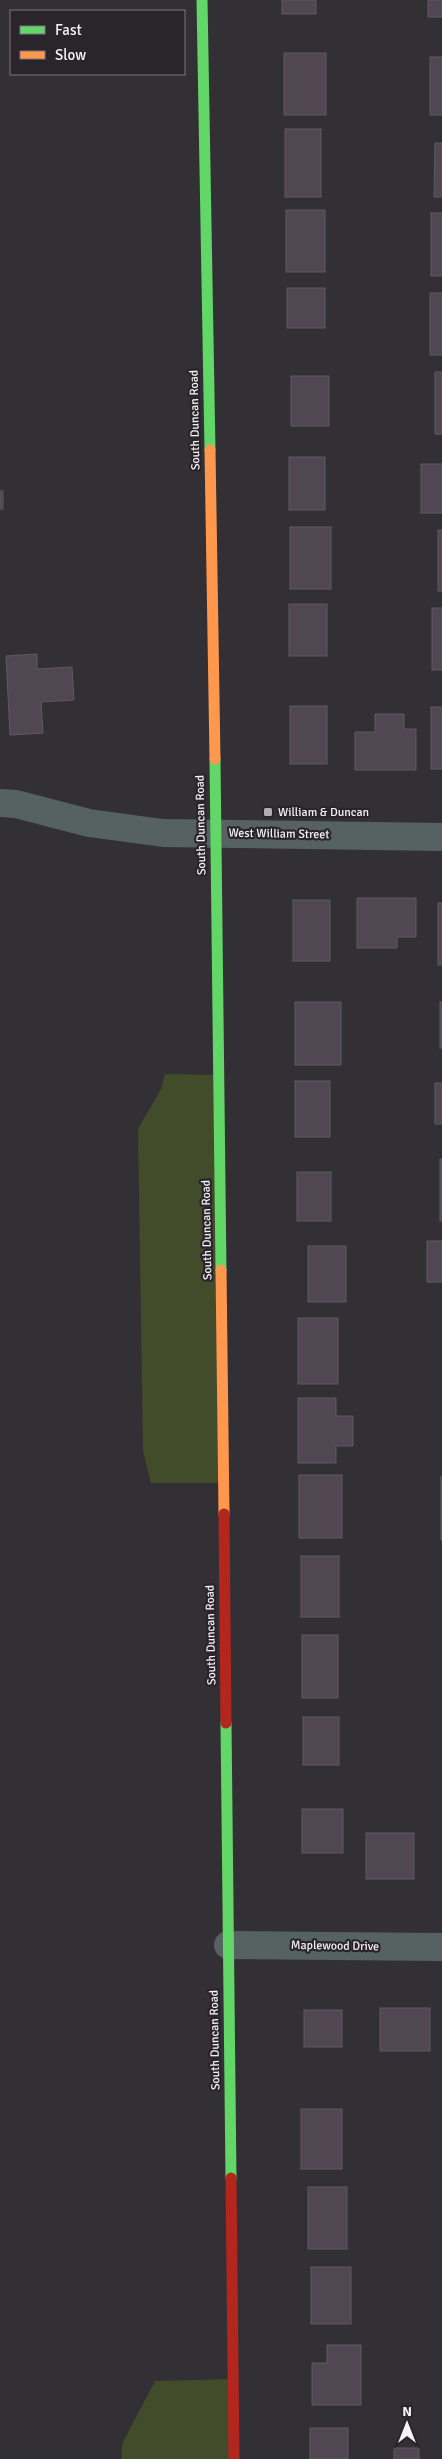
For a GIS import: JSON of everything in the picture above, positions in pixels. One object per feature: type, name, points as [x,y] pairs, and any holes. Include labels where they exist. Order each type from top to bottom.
[{"type":"main road","name":"South Duncan Road","points":[[202,0],[216,833],[234,2459]]},
{"type":"street","name":"West William Street","points":[[0,802],[16,804],[89,823],[134,830],[442,837]]},
{"type":"street","name":"Maplewood Drive","points":[[228,1945],[442,1947]]},
{"type":"green space","points":[[165,1074],[219,1075],[223,1483],[151,1483],[143,1451],[138,1129],[161,1089]]},
{"type":"green space","points":[[233,2379],[234,2459],[122,2459],[122,2444],[155,2381]]},
{"type":"building","points":[[282,0],[316,0],[316,14],[282,14]]},
{"type":"building","points":[[428,0],[442,0],[442,17],[428,17]]},
{"type":"building","points":[[284,53],[326,53],[326,115],[284,115]]},
{"type":"building","points":[[430,57],[442,57],[442,115],[430,115]]},
{"type":"building","points":[[285,129],[321,129],[321,197],[285,197]]},
{"type":"building","points":[[435,143],[442,143],[442,197],[434,197]]},
{"type":"building","points":[[286,210],[325,210],[325,272],[286,272]]},
{"type":"building","points":[[431,213],[442,213],[442,276],[431,276]]},
{"type":"building","points":[[287,288],[325,288],[325,328],[287,328]]},
{"type":"building","points":[[430,293],[442,293],[442,355],[430,355]]},
{"type":"building","points":[[435,372],[442,372],[442,434],[435,434]]},
{"type":"building","points":[[291,376],[329,376],[329,426],[291,426]]},
{"type":"building","points":[[289,457],[325,457],[325,510],[289,510]]},
{"type":"building","points":[[421,464],[442,464],[442,513],[421,513]]},
{"type":"building","points":[[0,491],[3,491],[3,509],[0,509]]},
{"type":"building","points":[[290,527],[331,527],[331,589],[290,589]]},
{"type":"building","points":[[438,530],[442,530],[442,591],[438,591]]},
{"type":"building","points":[[289,604],[327,604],[327,656],[289,656]]},
{"type":"building","points":[[432,608],[442,608],[442,670],[432,670]]},
{"type":"building","points":[[37,654],[37,669],[72,667],[74,700],[41,702],[43,733],[10,735],[6,656]]},
{"type":"building","points":[[290,706],[327,706],[327,764],[290,764]]},
{"type":"building","points":[[431,707],[442,707],[442,769],[431,769]]},
{"type":"building","points":[[375,714],[404,714],[404,729],[416,729],[416,770],[355,770],[355,732],[375,732]]},
{"type":"building","points":[[357,898],[416,898],[416,937],[397,937],[397,948],[357,948]]},
{"type":"building","points":[[293,900],[330,900],[330,961],[293,961]]},
{"type":"building","points":[[438,903],[442,903],[442,965],[438,965]]},
{"type":"building","points":[[295,1002],[341,1002],[341,1065],[295,1065]]},
{"type":"building","points":[[440,1002],[442,1002],[442,1048],[440,1048]]},
{"type":"building","points":[[295,1081],[330,1081],[330,1137],[295,1137]]},
{"type":"building","points":[[435,1083],[442,1083],[442,1124],[435,1124]]},
{"type":"building","points":[[440,1159],[442,1159],[442,1221],[440,1221]]},
{"type":"building","points":[[297,1172],[331,1172],[331,1221],[297,1221]]},
{"type":"building","points":[[427,1241],[442,1241],[442,1282],[427,1282]]},
{"type":"building","points":[[308,1246],[346,1246],[346,1302],[308,1302]]},
{"type":"building","points":[[298,1318],[338,1318],[338,1384],[298,1384]]},
{"type":"building","points":[[298,1398],[336,1398],[336,1416],[353,1416],[353,1446],[336,1446],[336,1463],[298,1463]]},
{"type":"building","points":[[299,1475],[342,1475],[342,1538],[299,1538]]},
{"type":"building","points":[[442,1477],[442,1540],[441,1540]]},
{"type":"building","points":[[301,1556],[339,1556],[339,1617],[301,1617]]},
{"type":"building","points":[[302,1635],[338,1635],[338,1698],[302,1698]]},
{"type":"building","points":[[303,1717],[339,1717],[339,1765],[303,1765]]},
{"type":"building","points":[[302,1809],[343,1809],[343,1853],[302,1853]]},
{"type":"building","points":[[366,1833],[414,1833],[414,1879],[366,1879]]},
{"type":"building","points":[[380,2008],[430,2008],[430,2051],[380,2051]]},
{"type":"building","points":[[304,2010],[342,2010],[342,2047],[304,2047]]},
{"type":"building","points":[[301,2109],[342,2109],[342,2169],[301,2169]]},
{"type":"building","points":[[308,2187],[347,2187],[347,2249],[308,2249]]},
{"type":"building","points":[[311,2267],[351,2267],[351,2324],[311,2324]]},
{"type":"building","points":[[327,2345],[361,2345],[361,2405],[312,2405],[312,2363],[327,2363]]},
{"type":"building","points":[[310,2428],[348,2428],[348,2459],[310,2459]]},
{"type":"building","points":[[394,2448],[419,2448],[419,2459],[394,2459]]},
{"type":"traffic: fast","points":[[202,0],[210,450]]},
{"type":"traffic: fast","points":[[215,759],[221,1270]]},
{"type":"traffic: fast","points":[[226,1723],[231,2178]]},
{"type":"traffic: slow","points":[[210,450],[215,759]]},
{"type":"traffic: slow","points":[[221,1270],[224,1514]]},
{"type":"traffic: jam","points":[[224,1514],[226,1723]]},
{"type":"traffic: jam","points":[[231,2178],[234,2459]]},
{"type":"place","name":"William & Duncan","points":[[268,812]]}]
